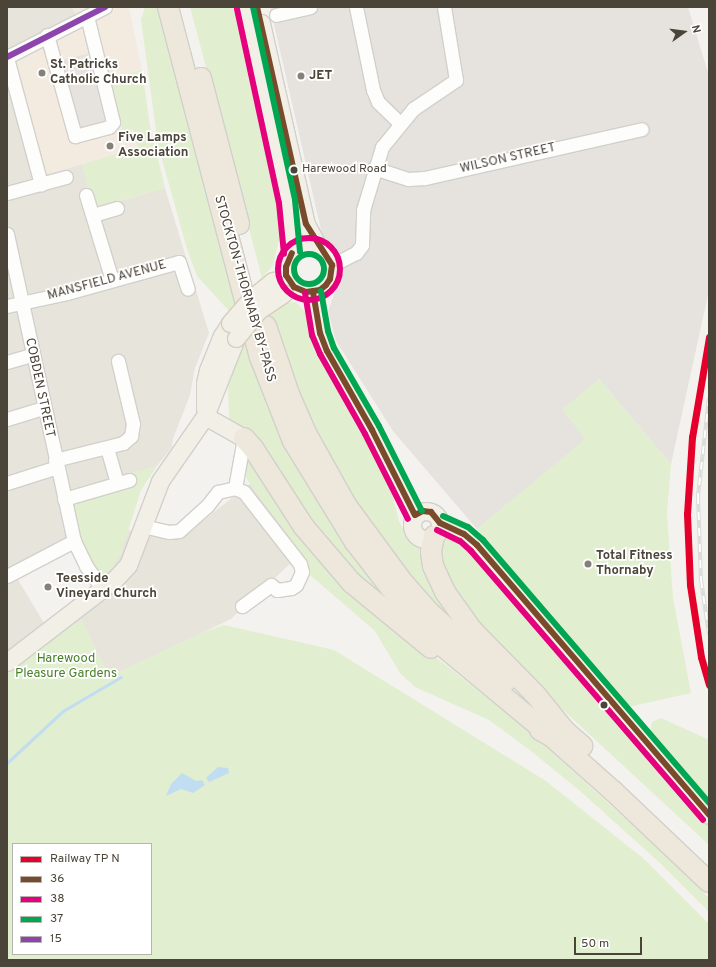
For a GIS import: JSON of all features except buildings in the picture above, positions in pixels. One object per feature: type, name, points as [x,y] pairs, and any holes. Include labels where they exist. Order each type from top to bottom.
[{"type":"highway","name":"STOCKTON-THORNABY BY-PASS","points":[[168,7],[260,357],[293,441],[355,542],[406,608],[439,642],[558,734]]},
{"type":"highway","name":"STOCKTON-THORNABY BY-PASS","points":[[182,7],[271,345],[306,433],[346,505],[401,580],[463,645],[558,734]]},
{"type":"highway","points":[[244,438],[253,448],[304,527],[352,583],[514,715],[558,734],[618,776],[709,863]]},
{"type":"highway","points":[[437,529],[431,552],[433,566],[445,592],[472,630],[535,694],[558,734],[613,791],[709,882]]},
{"type":"main road","points":[[245,7],[287,202],[289,281],[292,289],[320,333],[327,351],[372,430],[415,515],[412,528],[417,536],[425,539],[437,529]]},
{"type":"main road","points":[[205,416],[204,383],[213,356],[230,323],[252,297],[292,289],[320,290],[330,279],[332,265],[329,258],[319,248],[306,224],[257,7]]},
{"type":"main road","points":[[289,260],[305,246],[319,248]]},
{"type":"main road","points":[[289,260],[292,289]]},
{"type":"main road","points":[[7,662],[103,589],[128,565],[160,481],[205,416],[236,338],[259,310],[292,289]]},
{"type":"main road","points":[[205,416],[244,438]]},
{"type":"main road","points":[[415,515],[423,511],[431,512],[437,529]]},
{"type":"main road","points":[[437,529],[464,534],[477,545],[709,815]]},
{"type":"street","points":[[41,184],[7,58],[47,35],[105,7]]},
{"type":"street","points":[[276,15],[310,7]]},
{"type":"street","points":[[356,7],[373,90],[378,102],[400,123]]},
{"type":"street","points":[[332,265],[356,253],[362,245],[363,210],[374,168],[382,147],[400,123],[431,94],[456,80],[444,7]]},
{"type":"street","points":[[47,35],[75,136],[110,127],[113,122],[87,16]]},
{"type":"street","name":"WILSON STREET","points":[[374,168],[408,179],[425,178],[642,129]]},
{"type":"street","points":[[7,193],[66,177]]},
{"type":"street","points":[[86,195],[112,280]]},
{"type":"street","points":[[93,215],[117,208]]},
{"type":"street","name":"COBDEN STREET","points":[[7,234],[9,254],[74,541],[86,566],[103,589]]},
{"type":"street","name":"MANSFIELD AVENUE","points":[[7,306],[179,262],[188,289]]},
{"type":"street","points":[[7,362],[32,355]]},
{"type":"street","points":[[8,482],[56,464],[123,443],[131,436],[133,424],[131,388],[118,361]]},
{"type":"street","points":[[7,419],[44,408]]},
{"type":"street","points":[[235,488],[244,438]]},
{"type":"street","points":[[64,499],[123,481],[107,448]]},
{"type":"street","points":[[143,526],[169,532],[179,531],[207,506],[218,492],[235,488],[244,492],[300,564],[302,572],[296,585],[291,588],[277,590],[271,586],[242,606]]},
{"type":"street","points":[[7,576],[74,541]]},
{"type":"shaded area","points":[[7,7],[72,7],[79,20],[7,58]]},
{"type":"shaded area","points":[[72,7],[129,7],[142,70],[110,79],[123,132],[133,129],[138,148],[42,176],[19,90],[7,94],[7,58],[79,19]]},
{"type":"shaded area","points":[[270,7],[688,7],[709,76],[709,290],[671,464],[599,379],[586,439],[477,529],[393,431],[336,341],[328,312],[335,291]]},
{"type":"shaded area","points":[[90,53],[109,127],[75,136],[55,62]]},
{"type":"shaded area","points":[[20,90],[42,176],[82,164],[94,208],[165,188],[209,333],[195,368],[190,395],[173,439],[172,447],[157,466],[143,470],[81,544],[17,578],[44,623],[92,590],[121,554],[127,530],[180,539],[252,482],[305,550],[231,619],[109,677],[80,617],[7,674],[7,94]]},
{"type":"green space","points":[[145,7],[162,7],[238,298],[229,311],[197,276],[187,249],[158,145],[141,20]]},
{"type":"green space","points":[[190,7],[233,7],[252,70],[283,223],[273,265],[262,278]]},
{"type":"green space","points":[[142,70],[150,126],[165,188],[93,208],[82,164],[138,148],[133,129],[123,132],[109,79]]},
{"type":"green space","points":[[296,302],[305,312],[317,348],[387,475],[399,521],[408,538],[417,545],[426,547],[473,637],[435,610],[329,466],[277,340],[270,315],[287,303]]},
{"type":"green space","points":[[249,341],[402,611],[367,588],[229,421],[228,382],[239,350]]},
{"type":"green space","name":"Total Fitness Thornaby","points":[[599,379],[671,464],[667,513],[673,598],[691,693],[628,707],[477,529],[585,439],[562,409]]},
{"type":"green space","points":[[251,452],[268,481],[423,647],[525,728],[649,840],[709,898],[709,912],[660,863],[579,790],[531,751],[489,720],[415,687],[400,673],[375,631],[310,575],[306,560],[248,481],[243,471]]},
{"type":"green space","points":[[157,466],[141,490],[121,554],[104,580],[92,566],[81,544],[63,491]]},
{"type":"green space","points":[[455,537],[464,541],[484,563],[499,585],[709,826],[709,845],[521,671],[460,603],[438,563],[440,543],[447,538]]},
{"type":"green space","name":"Harewood Pleasure Gardens","points":[[80,617],[109,677],[201,633],[224,625],[334,650],[546,781],[644,859],[709,924],[709,960],[7,960],[7,674]]},
{"type":"green space","points":[[661,718],[709,740],[709,796],[700,790],[650,731],[652,722]]},
{"type":"water","points":[[218,767],[228,768],[229,773],[209,782],[206,778]]},
{"type":"water","points":[[182,773],[196,781],[202,780],[205,785],[193,793],[181,789],[166,796],[171,784]]},
{"type":"waterway","points":[[7,763],[63,711],[121,677]]},
{"type":"railway","points":[[709,398],[698,496],[701,580],[709,634]]},
{"type":"transit line","name":"15","points":[[7,57],[105,7]]},
{"type":"transit line","name":"37","points":[[253,7],[295,200],[300,252]]},
{"type":"transit line","name":"36","points":[[257,7],[306,224],[332,265],[330,279],[326,285],[320,290],[306,292],[294,287],[286,275],[286,267],[292,253]]},
{"type":"transit line","name":"38","points":[[237,9],[279,203],[284,254]]},
{"type":"transit line","name":"38","points":[[303,238],[315,238],[331,247],[338,257],[340,269],[338,281],[331,291],[315,300],[303,300],[292,295],[283,286],[278,275],[278,263],[283,252],[292,243],[303,238]]},
{"type":"transit line","name":"37","points":[[309,254],[320,258],[324,269],[320,280],[309,284],[298,280],[294,269],[298,258],[309,254]]},
{"type":"transit line","name":"37","points":[[321,291],[328,331],[334,348],[379,426],[422,511]]},
{"type":"transit line","name":"36","points":[[313,292],[320,333],[327,351],[372,430],[415,515]]},
{"type":"transit line","name":"38","points":[[305,293],[312,335],[320,354],[365,434],[408,519]]},
{"type":"transit line","points":[[709,337],[692,437],[687,514],[690,585],[701,657],[709,685]]},
{"type":"transit line","name":"36","points":[[415,515],[423,511],[431,512],[440,523],[464,534],[477,545],[709,815]]},
{"type":"transit line","name":"37","points":[[443,516],[468,527],[483,540],[709,803]]},
{"type":"transit line","name":"38","points":[[437,530],[460,541],[471,551],[703,820]]},
{"type":"place","name":"St. Patricks Catholic Church","points":[[42,73]]},
{"type":"place","name":"JET","points":[[301,76]]},
{"type":"place","name":"Five Lamps Association","points":[[110,146]]},
{"type":"place","name":"Harewood Road","points":[[294,170]]},
{"type":"place","name":"Total Fitness Thornaby","points":[[588,564]]},
{"type":"place","name":"Teesside Vineyard Church","points":[[48,587]]}]
